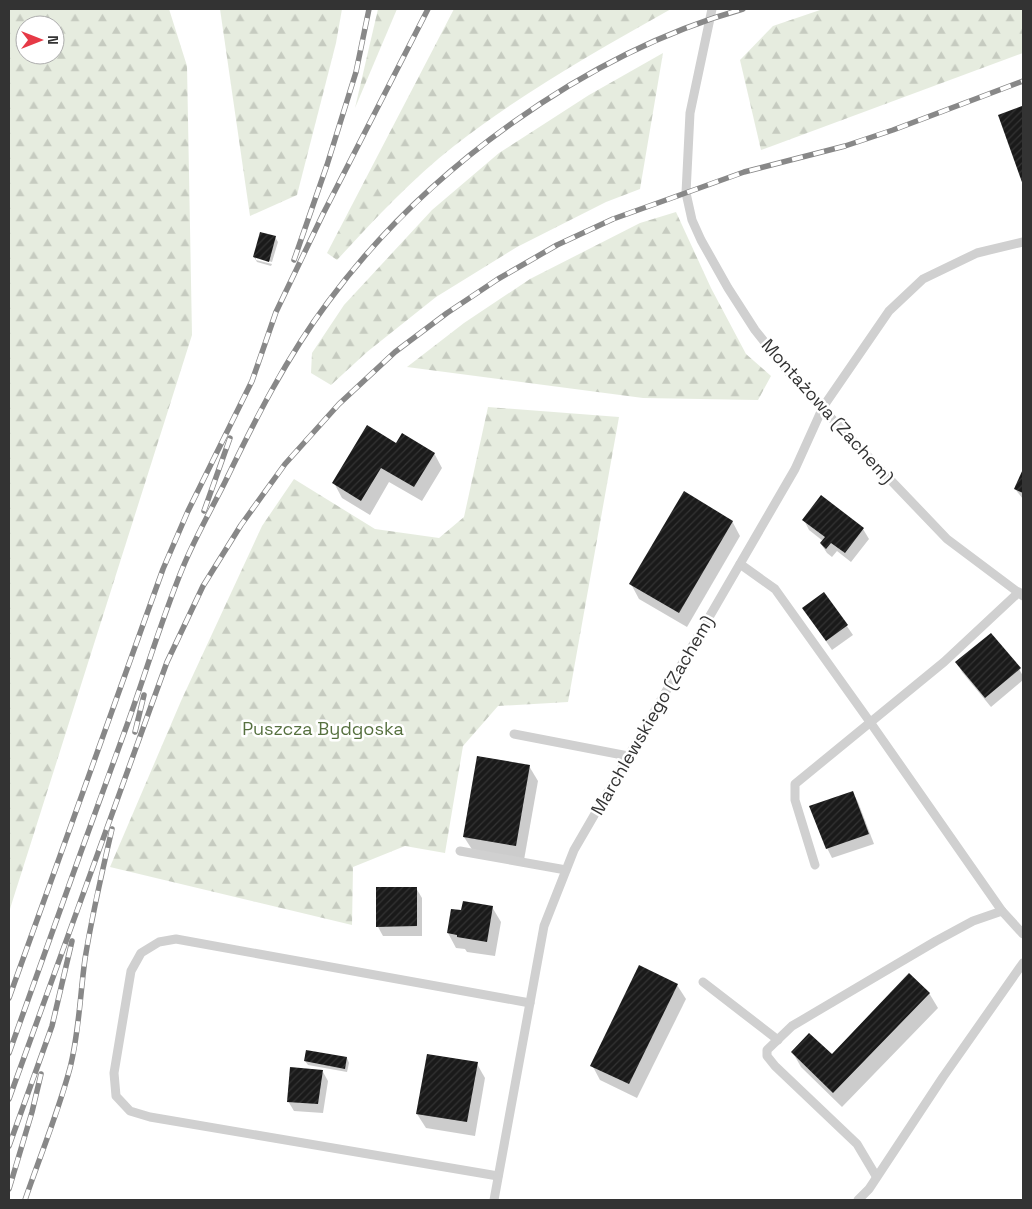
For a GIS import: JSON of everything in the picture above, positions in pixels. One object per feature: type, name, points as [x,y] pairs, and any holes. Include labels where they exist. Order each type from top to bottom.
[{"type":"lane","name":"Montażowa (Zachem)","points":[[712,9],[690,114],[686,194],[701,240],[728,288],[755,330],[794,379],[947,538],[1021,594]]},
{"type":"lane","name":"Marchlewskiego (Zachem)","points":[[494,1200],[544,926],[574,850],[795,469],[823,407],[889,310],[923,279],[977,253],[1023,242]]},
{"type":"lane","points":[[740,564],[775,589],[1002,911],[1023,934]]},
{"type":"lane","points":[[815,865],[795,800],[795,784],[944,662],[1021,594]]},
{"type":"lane","points":[[514,734],[628,756]]},
{"type":"lane","points":[[460,851],[566,870]]},
{"type":"lane","points":[[876,1176],[857,1144],[775,1066],[767,1056],[767,1050],[792,1026],[972,921],[1002,911]]},
{"type":"lane","points":[[498,1176],[160,1119],[130,1111],[116,1096],[114,1073],[131,971],[141,953],[158,942],[176,939],[530,1003]]},
{"type":"lane","points":[[858,1200],[869,1189],[943,1077],[1023,963]]},
{"type":"lane","points":[[703,982],[778,1040]]},
{"type":"green space","points":[[9,9],[169,9],[187,66],[192,335],[9,912]]},
{"type":"green space","points":[[220,9],[342,9],[336,43],[297,195],[250,216]]},
{"type":"green space","points":[[378,9],[397,9],[355,108]]},
{"type":"green space","points":[[454,9],[671,9],[533,90],[454,146],[408,186],[337,260],[327,253]]},
{"type":"green space","points":[[823,9],[1023,9],[1023,53],[761,150],[740,60],[773,26]]},
{"type":"green space","points":[[663,53],[640,189],[606,202],[517,247],[436,297],[367,352],[331,385],[311,373],[312,353],[344,305],[432,210],[499,153],[589,95]]},
{"type":"green space","points":[[676,212],[711,288],[746,354],[771,376],[758,400],[643,398],[407,367],[464,323],[530,279],[640,223]]},
{"type":"green space","name":"Puszcza Bydgoska","points":[[488,407],[619,417],[568,702],[498,706],[463,746],[445,853],[405,846],[353,867],[352,925],[110,867],[181,701],[262,526],[294,479],[375,529],[439,538],[464,517]]},
{"type":"building","points":[[1022,106],[1023,109],[1023,185],[998,115]]},
{"type":"building","points":[[260,232],[276,236],[269,262],[253,257]]},
{"type":"building","points":[[367,425],[396,443],[402,433],[435,453],[414,487],[381,468],[361,501],[332,483]]},
{"type":"building","points":[[1023,469],[1023,493],[1014,489]]},
{"type":"building","points":[[684,491],[733,521],[679,613],[629,584]]},
{"type":"building","points":[[821,495],[864,528],[845,553],[831,543],[826,549],[820,543],[825,537],[802,520]]},
{"type":"building","points":[[824,592],[848,625],[826,641],[802,608]]},
{"type":"building","points":[[991,633],[1021,668],[985,698],[955,662]]},
{"type":"building","points":[[477,756],[530,765],[516,846],[463,837]]},
{"type":"building","points":[[853,791],[869,834],[826,849],[809,806]]},
{"type":"building","points":[[376,887],[417,887],[417,926],[376,927]]},
{"type":"building","points":[[463,901],[493,906],[487,942],[457,937],[457,935],[447,933],[451,909],[461,910]]},
{"type":"building","points":[[639,965],[678,984],[629,1084],[590,1066]]},
{"type":"building","points":[[909,973],[930,993],[833,1093],[791,1052],[809,1033],[832,1054]]},
{"type":"building","points":[[306,1050],[347,1057],[345,1069],[304,1061]]},
{"type":"building","points":[[427,1054],[478,1062],[467,1122],[416,1114]]},
{"type":"building","points":[[290,1067],[323,1070],[318,1104],[287,1102]]},
{"type":"railway","points":[[294,260],[327,165],[356,72],[369,9]]},
{"type":"railway","points":[[9,998],[163,569],[188,511],[252,381],[276,312],[323,214],[428,9]]},
{"type":"railway","points":[[9,1053],[183,567],[260,413],[285,367],[313,323],[367,253],[412,207],[461,163],[513,122],[568,86],[626,55],[684,29],[743,9]]},
{"type":"railway","points":[[9,1099],[167,662],[203,586],[241,525],[285,464],[339,404],[395,352],[447,313],[498,279],[557,245],[613,219],[744,172],[845,146],[1023,81]]},
{"type":"railway","points":[[204,511],[230,438]]},
{"type":"railway","points":[[135,732],[144,695]]},
{"type":"railway","points":[[25,1200],[70,1068],[88,943],[112,829]]},
{"type":"railway","points":[[9,1146],[52,1026],[72,941]]},
{"type":"railway","points":[[9,1189],[32,1112],[41,1074]]}]
